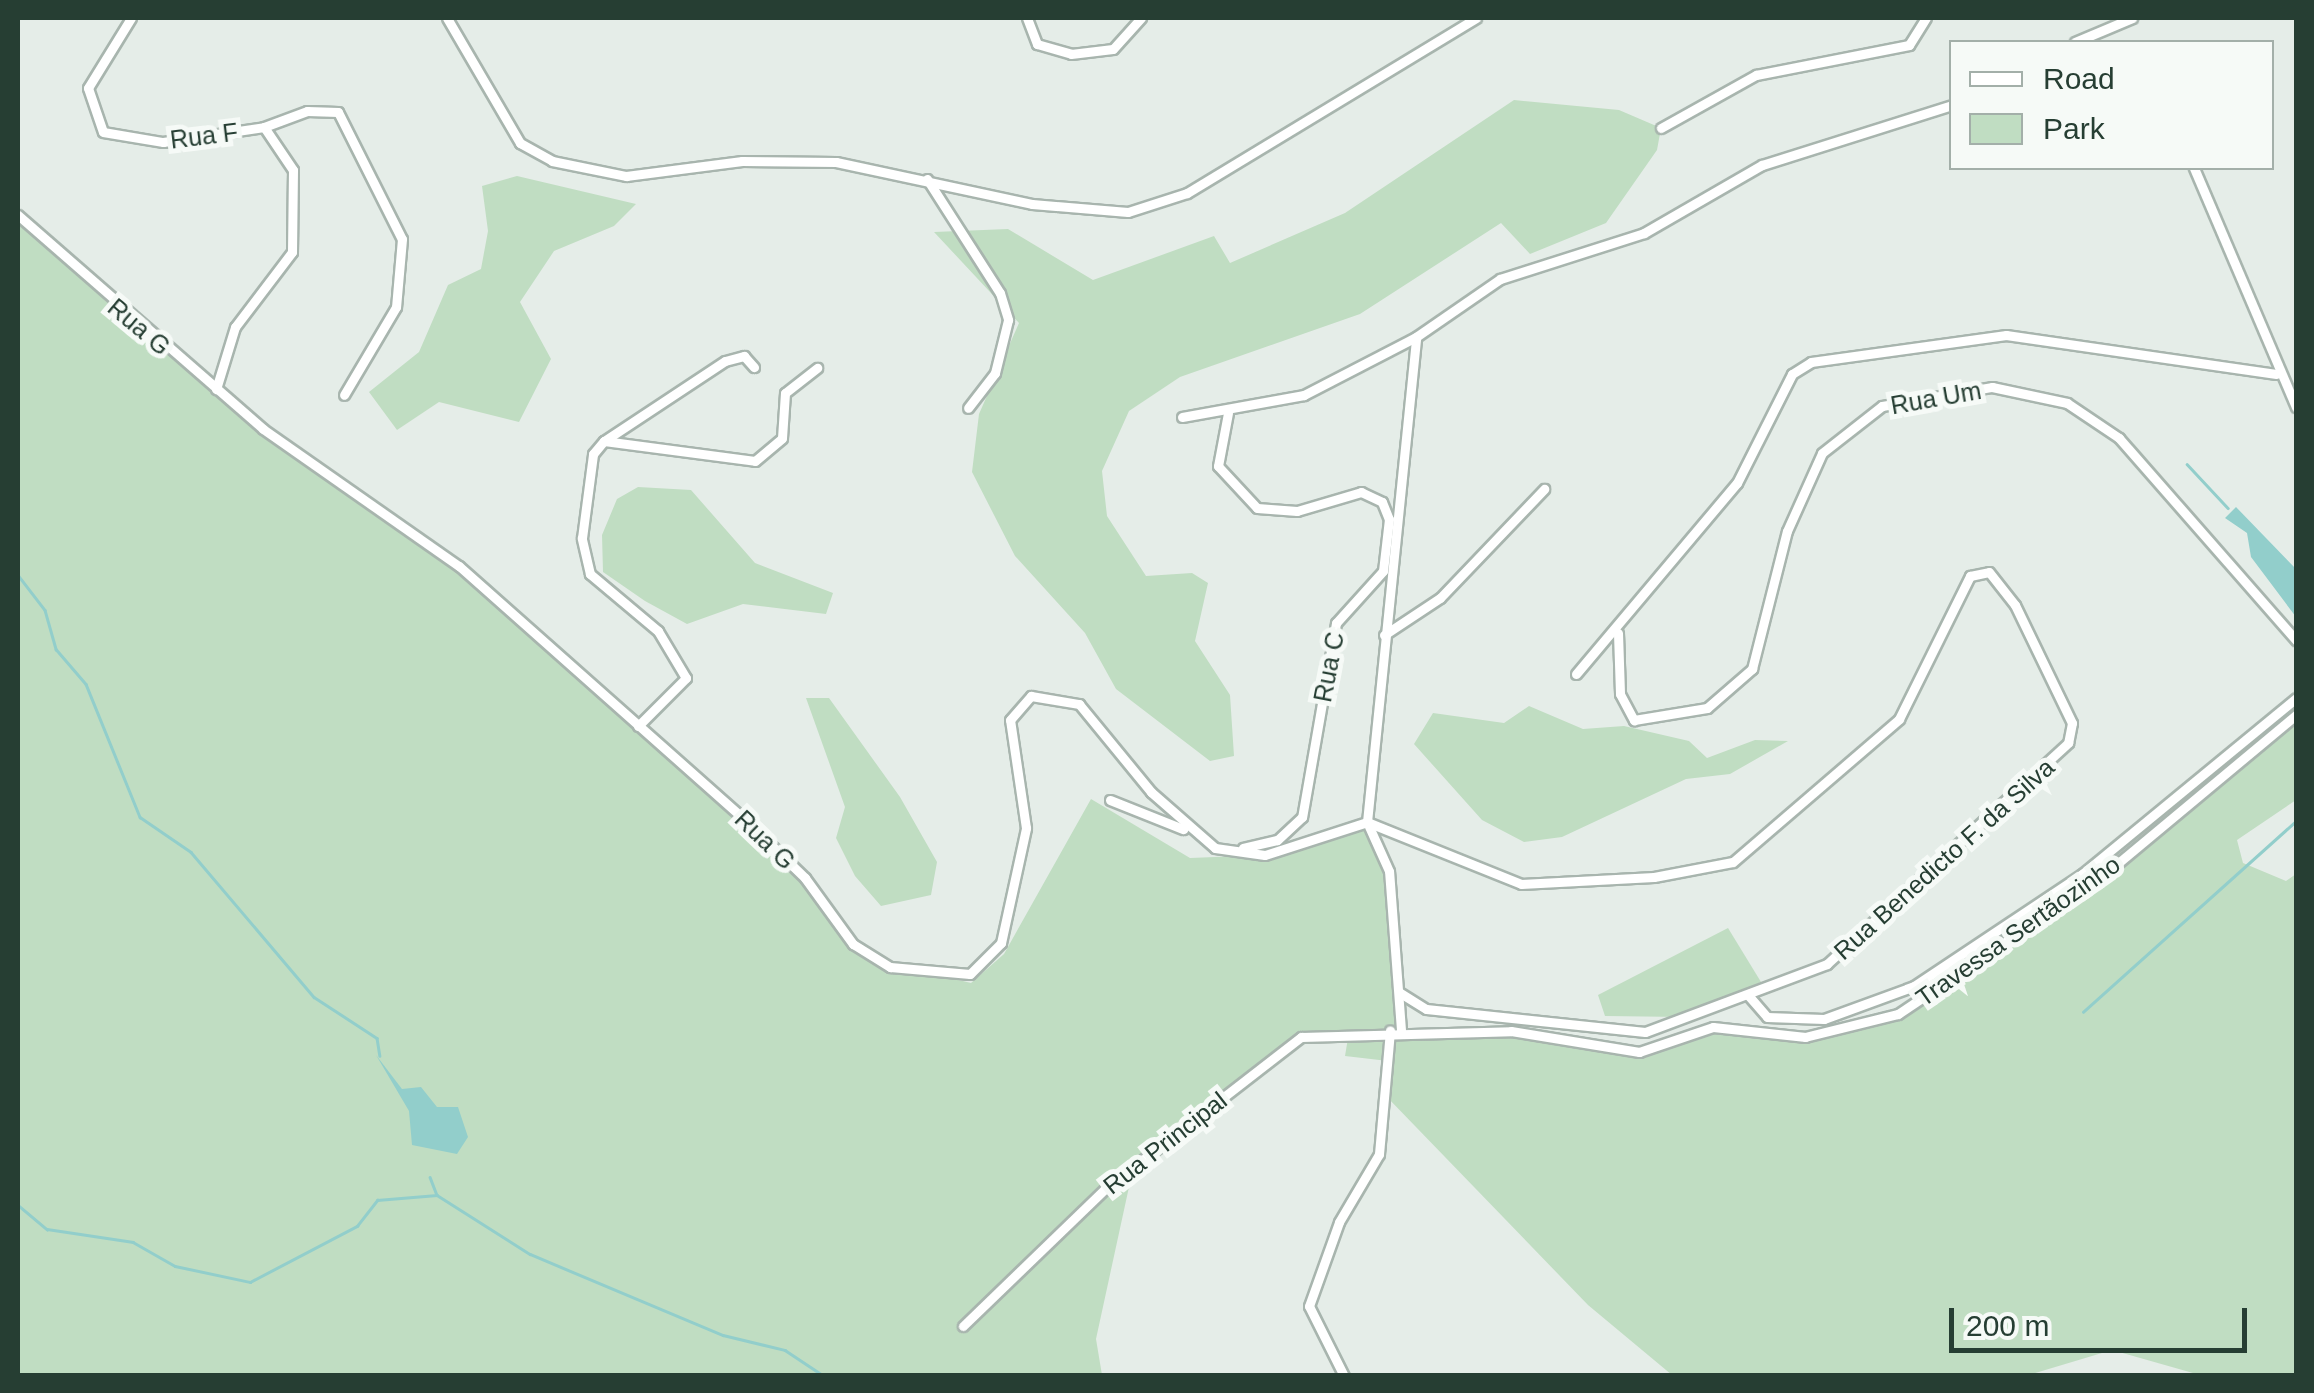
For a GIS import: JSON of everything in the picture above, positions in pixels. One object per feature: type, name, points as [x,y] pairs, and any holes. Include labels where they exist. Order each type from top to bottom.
[{"type":"street","name":"Rua F","points":[[131,18],[88,88],[88,109],[103,132],[164,142],[264,127],[293,170],[294,242],[235,328],[216,389]]},
{"type":"street","points":[[447,18],[520,143],[552,161],[626,176],[742,161],[836,162],[1095,212],[1164,205],[1476,18]]},
{"type":"street","points":[[1028,18],[1037,44],[1072,54],[1113,49],[1142,18]]},
{"type":"street","points":[[1661,128],[1756,75],[1893,52],[1920,34],[1926,18]]},
{"type":"street","points":[[2080,40],[2132,18]]},
{"type":"street","points":[[1182,417],[1228,413],[1304,395],[1416,337],[1500,279],[1644,234],[1746,172],[1949,106]]},
{"type":"street","points":[[264,127],[306,111],[338,112],[402,239],[396,307],[344,394]]},
{"type":"street","points":[[2195,170],[2276,374],[2296,407]]},
{"type":"street","points":[[926,179],[1000,293],[1008,320],[995,373],[968,408]]},
{"type":"street","name":"Rua G","points":[[18,214],[216,389],[397,516],[638,726],[804,878],[852,944],[890,967],[970,974],[1001,943],[1026,828],[1010,720],[1031,696],[1079,704],[1190,832],[1215,848],[1266,855],[1367,822]]},
{"type":"street","points":[[1576,674],[1618,633],[1737,483],[1792,374],[1811,362],[2006,335],[2276,374]]},
{"type":"street","points":[[1344,1376],[1309,1306],[1339,1222],[1379,1154],[1396,1030],[1400,993],[1389,871],[1367,822],[1384,635],[1403,528],[1404,383],[1416,337]]},
{"type":"street","points":[[638,726],[681,693],[686,678],[673,647],[598,588],[586,561],[587,469],[604,441],[726,361],[744,356],[754,367]]},
{"type":"street","points":[[604,441],[754,461],[782,438],[785,393],[818,368]]},
{"type":"street","name":"Rua Um","points":[[1618,633],[1620,694],[1634,720],[1707,708],[1752,669],[1787,531],[1822,453],[1882,406],[1992,387],[2067,403],[2120,438],[2296,640]]},
{"type":"street","name":"Rua C","points":[[1215,848],[1277,840],[1302,817],[1336,623],[1383,571],[1389,534],[1382,502],[1362,492],[1278,513],[1238,496],[1218,466],[1228,413]]},
{"type":"street","points":[[1384,635],[1440,598],[1544,489]]},
{"type":"street","name":"Rua Benedicto F. da Silva","points":[[1367,822],[1520,884],[1733,862],[1899,719],[1958,594],[1970,576],[1989,572],[2062,701],[2068,742],[1827,964],[1645,1032],[1426,1009],[1400,993]]},
{"type":"street","points":[[1748,994],[1767,1017],[1786,1021],[1861,1009],[1914,986],[2082,874],[2296,698]]},
{"type":"street","name":"Travessa Sertãozinho","points":[[1396,1030],[1511,1031],[1639,1052],[1713,1027],[1805,1037],[1898,1014],[2099,879],[2296,714]]},
{"type":"street","points":[[1110,800],[1190,832]]},
{"type":"street","name":"Rua Principal","points":[[963,1326],[1105,1189],[1301,1037],[1396,1030]]},
{"type":"green space","points":[[1514,100],[1619,110],[1661,128],[1657,150],[1606,223],[1530,254],[1501,223],[1360,314],[1180,377],[1129,411],[1102,471],[1107,516],[1146,576],[1192,573],[1208,583],[1195,641],[1230,695],[1234,756],[1210,761],[1116,689],[1085,633],[1015,556],[972,472],[979,414],[1019,323],[934,232],[1008,229],[1093,280],[1214,236],[1230,263],[1345,213]]},
{"type":"green space","points":[[517,176],[636,204],[614,226],[554,251],[520,302],[551,359],[519,422],[439,402],[397,430],[369,392],[419,352],[448,285],[481,269],[488,231],[482,186]]},
{"type":"green space","points":[[18,215],[216,389],[397,516],[805,878],[868,958],[971,983],[1004,954],[1091,799],[1190,858],[1266,855],[1367,822],[1389,871],[1402,1030],[1511,1031],[1639,1052],[1713,1027],[1805,1037],[1898,1014],[2099,879],[2296,715],[2296,800],[2237,840],[2243,863],[2286,881],[2296,874],[2296,1375],[2200,1375],[2112,1350],[2029,1375],[1672,1375],[1588,1305],[1386,1096],[1388,1061],[1345,1056],[1349,1032],[1301,1037],[1148,1155],[1129,1187],[1096,1339],[1102,1375],[18,1375]]},
{"type":"green space","points":[[638,487],[691,490],[755,563],[833,593],[826,614],[743,604],[687,624],[645,601],[603,572],[602,535],[617,499]]},
{"type":"green space","points":[[806,698],[829,698],[900,797],[937,862],[931,895],[881,906],[855,876],[836,838],[845,807]]},
{"type":"green space","points":[[1529,706],[1583,729],[1624,726],[1689,741],[1707,758],[1755,740],[1788,741],[1730,774],[1686,779],[1562,837],[1524,842],[1482,820],[1414,744],[1433,713],[1504,723]]},
{"type":"green space","points":[[1728,928],[1761,982],[1683,1017],[1605,1016],[1598,995]]},
{"type":"water","points":[[2236,507],[2296,569],[2296,617],[2251,557],[2247,533],[2225,518]]},
{"type":"water","points":[[376,1055],[402,1089],[421,1087],[437,1107],[458,1107],[468,1137],[457,1154],[412,1145],[409,1111]]},
{"type":"waterway","points":[[2187,464],[2228,508]]},
{"type":"waterway","points":[[18,575],[45,610],[56,649],[86,684],[140,817],[191,852],[314,997],[377,1038],[380,1056]]},
{"type":"waterway","points":[[2083,1012],[2296,821]]},
{"type":"waterway","points":[[430,1177],[437,1195],[530,1254],[723,1335],[785,1350],[824,1376]]},
{"type":"waterway","points":[[18,1205],[47,1229],[133,1242],[175,1266],[250,1282],[357,1226],[377,1200],[437,1195]]},
{"type":"waterway","points":[[830,1376],[841,1376]]}]
